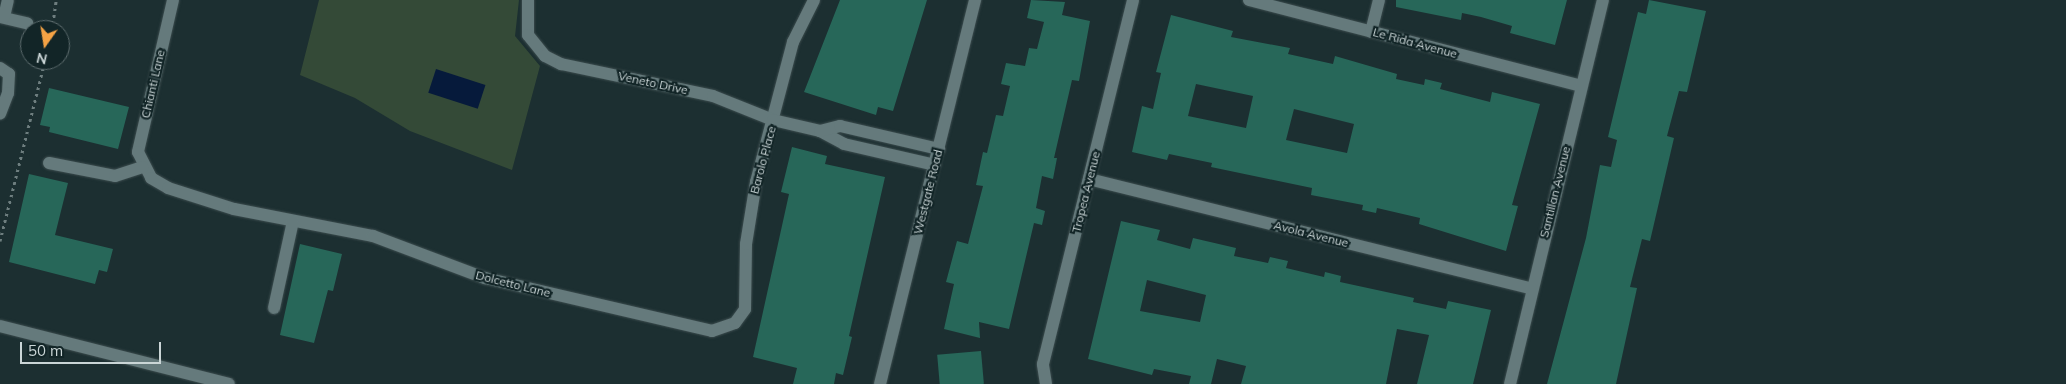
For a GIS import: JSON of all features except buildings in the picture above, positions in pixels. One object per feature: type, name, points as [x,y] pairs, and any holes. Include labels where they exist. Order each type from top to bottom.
[{"type":"street","points":[[8,0],[2,17],[20,21]]},
{"type":"street","name":"Chianti Lane","points":[[143,167],[138,152],[174,0]]},
{"type":"street","name":"Veneto Drive","points":[[528,0],[528,35],[546,56],[561,64],[713,96],[774,120],[820,131],[844,144],[935,165]]},
{"type":"street","name":"Barolo Place","points":[[735,323],[745,309],[748,217],[793,42],[814,0]]},
{"type":"street","name":"Westgate Road","points":[[880,384],[975,0]]},
{"type":"street","name":"Tropea Avenue","points":[[1046,384],[1043,364],[1133,0]]},
{"type":"street","name":"Le Rida Avenue","points":[[1249,0],[1581,86]]},
{"type":"street","points":[[1371,32],[1379,0]]},
{"type":"street","name":"Santillan Avenue","points":[[1510,384],[1603,0]]},
{"type":"street","points":[[0,68],[9,74],[8,93],[0,114]]},
{"type":"street","name":"Veneto Drive","points":[[820,131],[840,126],[939,148]]},
{"type":"street","points":[[49,163],[115,176],[143,167]]},
{"type":"street","name":"Dolcetto Lane","points":[[143,167],[151,178],[168,188],[234,209],[354,231],[485,278],[698,331],[726,329],[735,323]]},
{"type":"street","name":"Avola Avenue","points":[[1090,179],[1532,290]]},
{"type":"street","points":[[274,308],[293,221]]},
{"type":"street","points":[[0,326],[230,384]]},
{"type":"path","points":[[53,20],[56,0]]},
{"type":"path","points":[[0,241],[43,70]]},
{"type":"green space","points":[[319,0],[519,0],[515,36],[540,66],[512,170],[410,131],[355,98],[300,75]]},
{"type":"water","points":[[436,69],[485,85],[478,109],[428,93]]}]
